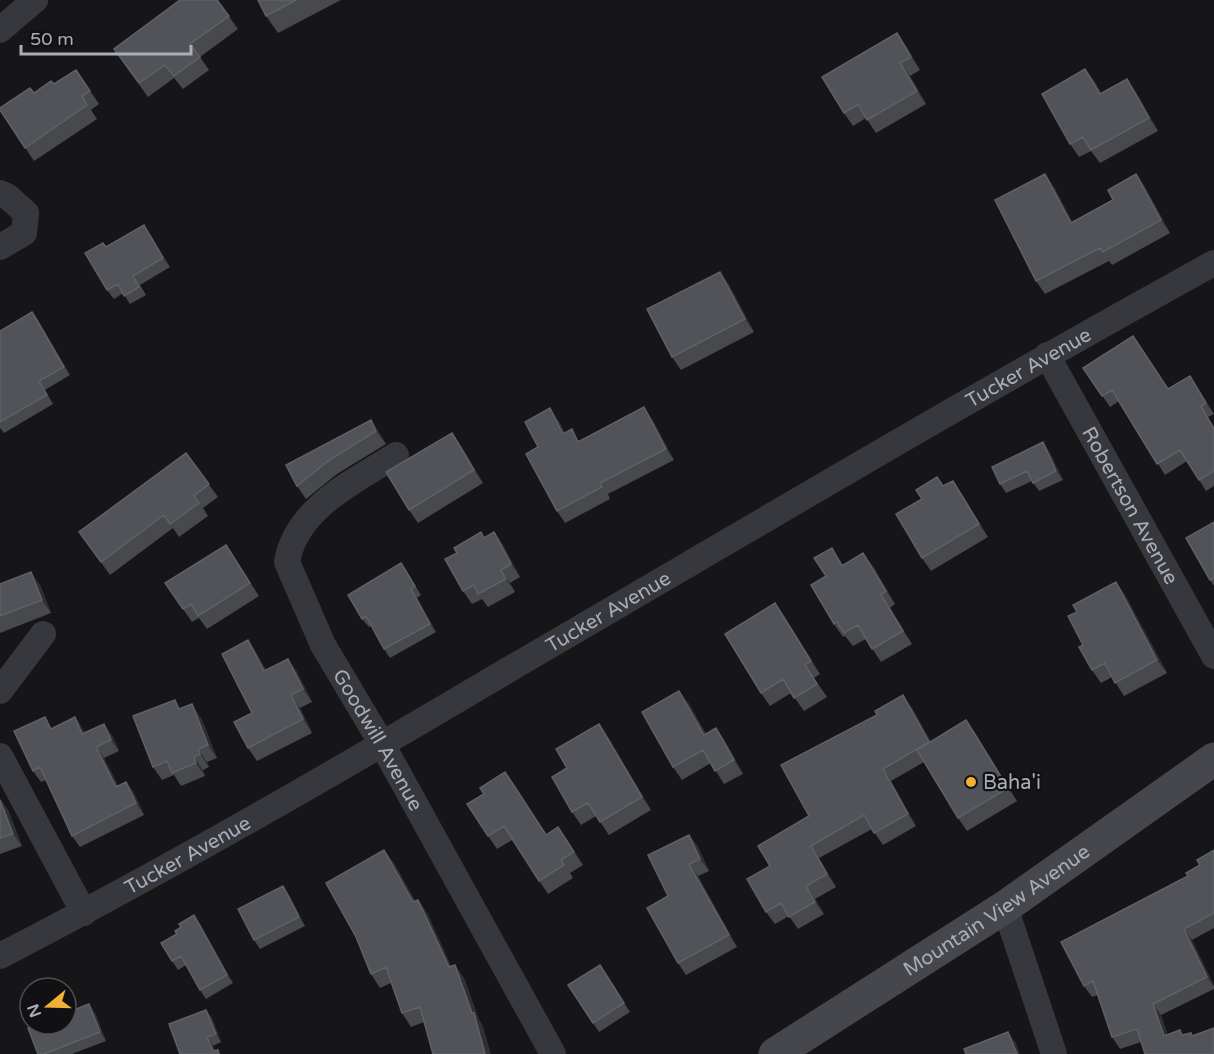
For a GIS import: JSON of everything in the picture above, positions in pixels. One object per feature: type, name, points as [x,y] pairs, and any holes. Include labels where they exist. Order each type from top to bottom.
[{"type":"main road","name":"Mountain View Avenue","points":[[775,1054],[1005,907],[1214,759]]},
{"type":"street","points":[[0,30],[35,0]]},
{"type":"street","points":[[0,193],[8,196],[26,213],[24,232],[0,247]]},
{"type":"street","name":"Tucker Avenue","points":[[0,956],[84,912],[382,744],[1047,356],[1214,263]]},
{"type":"street","name":"Robertson Avenue","points":[[1047,356],[1214,656]]},
{"type":"street","name":"Goodwill Avenue","points":[[396,455],[328,498],[303,526],[290,549],[287,562],[323,645],[382,744],[553,1054]]},
{"type":"street","points":[[0,691],[43,634]]},
{"type":"street","points":[[0,756],[84,912]]},
{"type":"street","points":[[1005,907],[1054,1054]]},
{"type":"building","points":[[180,0],[217,0],[229,16],[190,44],[200,57],[174,76],[165,65],[139,83],[114,49]]},
{"type":"building","points":[[258,0],[296,0],[266,16]]},
{"type":"building","points":[[897,33],[911,57],[900,63],[917,91],[867,120],[858,104],[844,113],[822,77]]},
{"type":"building","points":[[1085,69],[1100,94],[1127,79],[1149,118],[1091,150],[1083,137],[1070,144],[1042,94]]},
{"type":"building","points":[[76,70],[90,91],[82,96],[87,105],[25,148],[0,108],[30,88],[34,93],[51,81],[54,84]]},
{"type":"building","points":[[1045,174],[1071,223],[1113,200],[1108,190],[1136,174],[1161,220],[1103,252],[1100,248],[1036,281],[995,200]]},
{"type":"building","points":[[144,225],[163,258],[133,276],[139,287],[124,296],[118,284],[107,290],[85,253],[103,243],[106,247]]},
{"type":"building","points":[[720,272],[745,319],[672,357],[647,309]]},
{"type":"building","points":[[32,312],[64,367],[39,381],[47,395],[0,422],[0,331]]},
{"type":"building","points":[[1133,336],[1168,389],[1190,376],[1206,403],[1201,406],[1214,429],[1214,471],[1199,480],[1180,450],[1157,464],[1112,390],[1102,396],[1083,368]]},
{"type":"building","points":[[644,407],[666,449],[600,483],[602,487],[557,511],[526,454],[538,447],[525,422],[550,408],[563,434],[572,429],[578,442]]},
{"type":"building","points":[[371,420],[376,431],[328,461],[297,486],[286,465]]},
{"type":"building","points":[[452,433],[474,470],[409,510],[386,472]]},
{"type":"building","points":[[1043,442],[1056,471],[1033,483],[1027,471],[1000,484],[992,467]]},
{"type":"building","points":[[186,453],[209,484],[194,496],[199,503],[170,524],[164,515],[101,562],[79,532]]},
{"type":"building","points":[[937,477],[943,486],[953,481],[979,524],[922,558],[896,514],[922,499],[916,490]]},
{"type":"building","points":[[1214,522],[1214,578],[1210,580],[1186,538]]},
{"type":"building","points":[[481,532],[484,538],[494,532],[511,564],[501,570],[506,579],[478,594],[474,585],[463,591],[445,559],[457,553],[454,548]]},
{"type":"building","points":[[226,545],[250,583],[198,616],[191,604],[183,609],[165,583]]},
{"type":"building","points":[[832,548],[842,566],[863,553],[886,591],[881,595],[903,631],[872,649],[858,625],[844,633],[837,622],[834,624],[811,585],[826,576],[814,558]]},
{"type":"building","points":[[401,563],[415,586],[411,589],[430,624],[384,649],[366,616],[362,619],[348,595]]},
{"type":"building","points":[[31,572],[42,600],[0,616],[0,584]]},
{"type":"building","points":[[1116,582],[1157,660],[1115,683],[1105,663],[1092,670],[1079,647],[1083,645],[1068,616],[1077,612],[1073,605]]},
{"type":"building","points":[[775,603],[811,661],[805,665],[817,684],[794,698],[783,679],[761,693],[725,634]]},
{"type":"building","points":[[248,640],[264,671],[288,659],[303,689],[291,695],[303,719],[248,748],[234,722],[252,713],[222,654]]},
{"type":"building","points":[[679,691],[704,735],[716,728],[734,760],[715,771],[703,750],[673,767],[642,712]]},
{"type":"building","points":[[903,695],[929,742],[883,769],[908,814],[874,833],[864,815],[811,846],[827,874],[806,886],[815,902],[789,917],[781,903],[766,912],[747,879],[770,866],[758,846],[809,816],[781,765],[877,715],[875,711]]},
{"type":"building","points":[[175,700],[179,709],[192,704],[208,745],[198,749],[200,754],[194,757],[196,763],[172,773],[167,761],[153,767],[133,716]]},
{"type":"building","points":[[45,717],[51,729],[75,717],[82,734],[104,724],[111,740],[96,747],[116,787],[126,782],[136,803],[72,836],[40,767],[33,771],[14,731]]},
{"type":"building","name":"Baha'i","points":[[966,720],[1008,788],[958,818],[917,750]]},
{"type":"building","points":[[599,724],[642,797],[600,822],[588,803],[572,812],[552,777],[567,768],[556,749]]},
{"type":"building","points":[[505,772],[546,835],[558,827],[574,852],[561,860],[564,865],[539,881],[504,826],[488,836],[467,804],[484,794],[480,788]]},
{"type":"building","points":[[0,800],[13,834],[0,838]]},
{"type":"building","points":[[689,835],[700,859],[689,864],[729,935],[678,963],[647,908],[668,896],[648,855]]},
{"type":"building","points":[[384,850],[413,902],[418,900],[449,967],[455,965],[472,1013],[474,1013],[485,1054],[433,1054],[420,1007],[402,1013],[386,967],[371,974],[356,937],[326,883]]},
{"type":"building","points":[[1214,850],[1214,913],[1184,929],[1207,977],[1153,1004],[1164,1036],[1180,1030],[1182,1035],[1191,1033],[1192,1036],[1214,1028],[1214,1054],[1145,1054],[1137,1029],[1112,1037],[1093,981],[1084,986],[1061,942],[1188,876],[1186,873],[1200,865],[1197,860]]},
{"type":"building","points":[[283,886],[299,917],[254,940],[238,909]]},
{"type":"building","points":[[194,915],[227,975],[200,990],[181,956],[172,961],[161,943],[177,934],[175,931],[181,927],[179,924]]},
{"type":"building","points":[[600,965],[624,1003],[593,1023],[568,985]]},
{"type":"building","points":[[89,1004],[100,1032],[44,1054],[38,1054],[31,1036],[78,1036],[78,1008]]},
{"type":"building","points":[[206,1010],[216,1034],[207,1037],[213,1051],[218,1050],[219,1054],[180,1054],[169,1024]]},
{"type":"building","points":[[1008,1032],[1017,1054],[966,1054],[964,1049]]},
{"type":"place","name":"Baha'i","points":[[971,782]]}]
